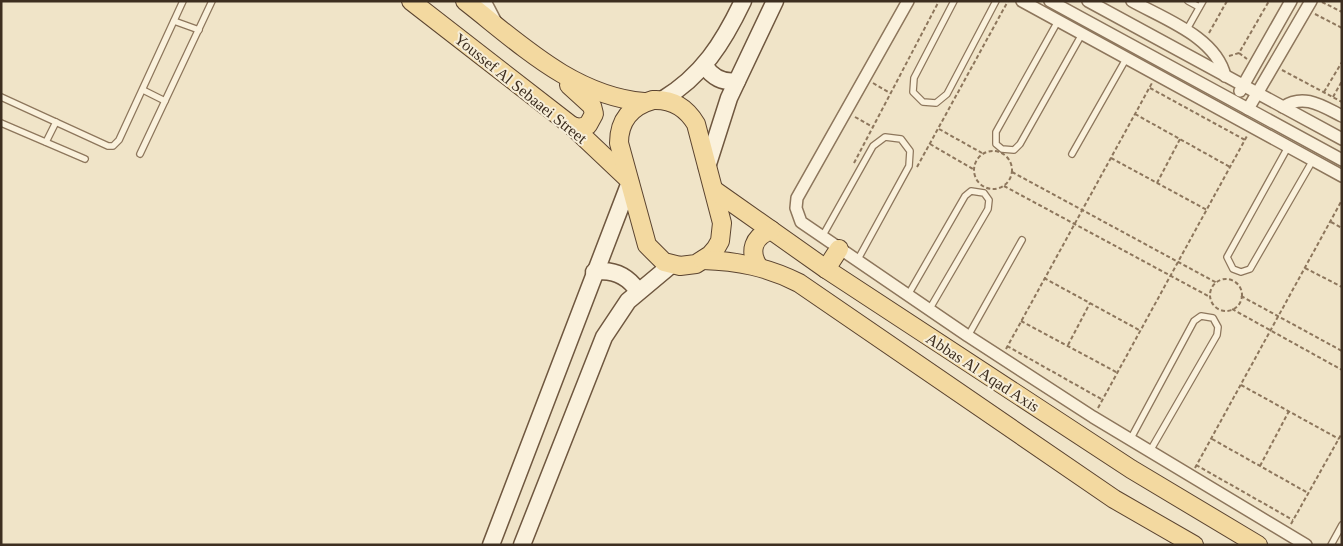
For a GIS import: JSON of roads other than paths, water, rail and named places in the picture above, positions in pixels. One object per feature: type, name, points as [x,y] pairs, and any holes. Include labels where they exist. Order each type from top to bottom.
[{"type":"main road","name":"Youssef Al Sebaaei Street","points":[[411,1],[572,126],[629,180]]},
{"type":"main road","name":"Youssef Al Sebaaei Street","points":[[465,1],[565,77],[603,95],[678,105],[691,116],[696,124],[722,223],[722,232],[716,248],[703,260]]},
{"type":"main road","points":[[522,545],[604,337],[619,313],[638,291],[672,265],[657,258],[647,245],[619,143],[621,126],[630,111],[685,85],[705,66],[722,43],[743,1]]},
{"type":"main road","points":[[707,167],[723,115],[775,1]]},
{"type":"main road","points":[[705,66],[716,78],[726,81],[737,81]]},
{"type":"main road","points":[[565,77],[574,92],[592,106],[594,110],[593,118],[588,125],[580,128],[572,126]]},
{"type":"main road","points":[[491,545],[629,180]]},
{"type":"main road","name":"Abbas Al Aqad Axis","points":[[714,190],[821,265],[1131,469],[1258,545]]},
{"type":"main road","points":[[758,266],[752,249],[755,240],[770,230]]},
{"type":"main road","points":[[821,265],[830,243]]},
{"type":"main road","name":"Abbas Al Aqad Axis","points":[[672,265],[688,266],[703,260],[740,263],[758,266],[786,276],[812,290],[1114,499],[1194,545]]},
{"type":"main road","points":[[594,272],[607,271],[619,274],[630,281],[638,291]]},
{"type":"street","points":[[485,1],[497,26]]},
{"type":"street","points":[[908,1],[796,203],[796,213],[801,222],[857,262],[1093,417],[1306,545]]},
{"type":"street","points":[[1022,1],[1342,176]]},
{"type":"street","points":[[1050,1],[1342,160]]},
{"type":"street","points":[[1132,1],[1204,42],[1219,58],[1225,76]]},
{"type":"street","points":[[1234,101],[1291,1]]},
{"type":"street","points":[[1095,3],[1342,140]]},
{"type":"street","points":[[1248,109],[1308,5]]},
{"type":"street","points":[[1283,108],[1300,100],[1322,105],[1341,114]]},
{"type":"lane","points":[[1,98],[108,146],[113,146],[117,142],[143,90],[183,1]]},
{"type":"lane","points":[[140,154],[212,1]]},
{"type":"lane","points":[[954,1],[914,78],[913,92],[923,102],[936,103],[947,94],[996,1]]},
{"type":"lane","points":[[1188,1],[1199,8]]},
{"type":"lane","points":[[1186,31],[1203,1]]},
{"type":"lane","points":[[174,21],[199,30]]},
{"type":"lane","points":[[1058,21],[996,132],[996,144],[1002,150],[1014,150],[1020,144],[1082,34]]},
{"type":"lane","points":[[1072,154],[1126,58]]},
{"type":"lane","points":[[143,90],[165,101]]},
{"type":"lane","points":[[46,142],[56,122]]},
{"type":"lane","points":[[1,123],[85,159]]},
{"type":"lane","points":[[830,243],[873,146],[885,137],[901,138],[910,151],[909,166],[857,262]]},
{"type":"lane","points":[[1288,147],[1227,257],[1233,269],[1241,272],[1250,269],[1313,160]]},
{"type":"lane","points":[[908,296],[965,196],[976,190],[984,193],[989,200],[988,209],[929,310]]},
{"type":"lane","points":[[968,336],[1022,240]]},
{"type":"lane","points":[[1130,440],[1194,321],[1201,316],[1213,318],[1218,326],[1217,335],[1150,452]]},
{"type":"lane","points":[[1331,545],[1342,525]]}]
